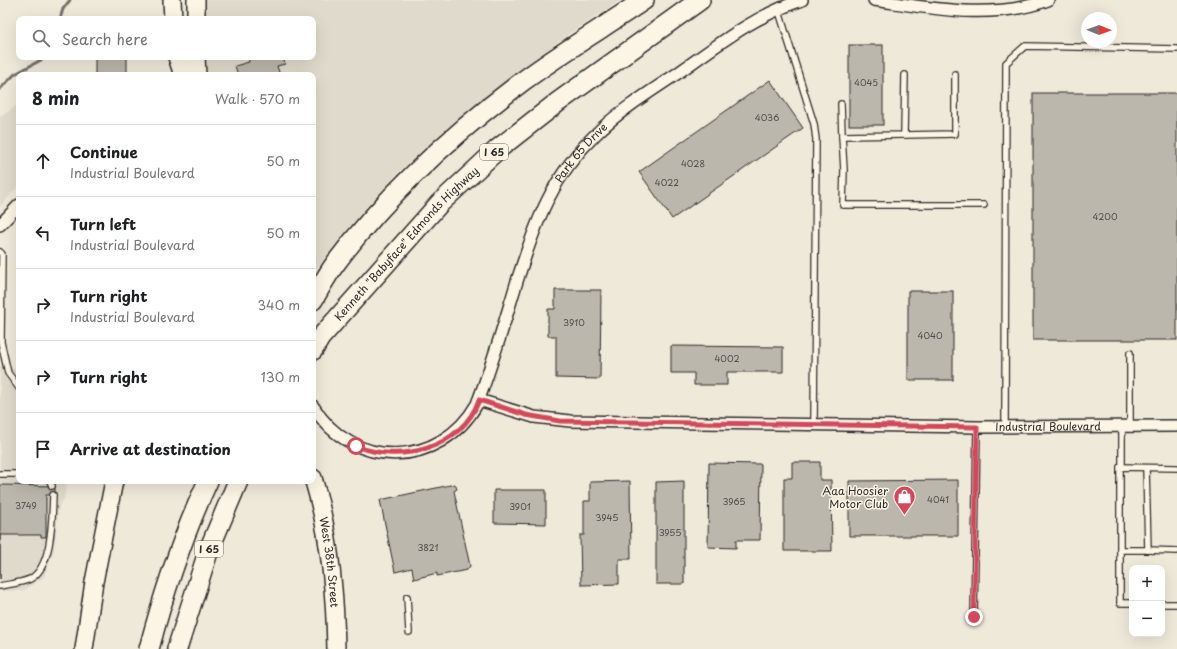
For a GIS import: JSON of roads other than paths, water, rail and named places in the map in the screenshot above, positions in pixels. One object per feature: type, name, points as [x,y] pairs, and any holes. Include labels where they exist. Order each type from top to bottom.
[{"type":"highway","points":[[316,295],[334,265],[357,238],[400,190],[451,140],[524,80],[644,0]]},
{"type":"highway","name":"Kenneth \"Babyface\" Edmonds Highway","points":[[317,344],[439,204],[498,149],[558,102],[700,0]]},
{"type":"highway","name":"I 65","points":[[149,649],[157,618],[191,519],[207,484]]},
{"type":"highway","name":"I 65","points":[[177,649],[210,546],[237,484]]},
{"type":"main road","points":[[172,0],[173,16]]},
{"type":"main road","points":[[196,0],[196,16]]},
{"type":"main road","points":[[173,60],[173,72]]},
{"type":"main road","points":[[178,60],[182,72]]},
{"type":"main road","points":[[196,60],[197,72]]},
{"type":"main road","points":[[84,649],[94,582],[113,484]]},
{"type":"main road","name":"West 38th Street","points":[[315,484],[323,516],[330,556],[336,622],[336,649]]},
{"type":"street","name":"Park 65 Drive","points":[[479,400],[537,220],[545,203],[566,168],[596,134],[616,116],[733,33],[778,8],[802,0]]},
{"type":"street","points":[[874,0],[939,9],[971,11],[1012,8],[1048,0]]},
{"type":"street","points":[[0,225],[16,208]]},
{"type":"street","points":[[316,410],[332,430],[350,442],[373,452],[400,454],[431,447],[451,436],[467,420],[479,400]]},
{"type":"street","name":"Industrial Boulevard","points":[[479,400],[526,415],[560,421],[977,427],[1177,426]]},
{"type":"lane","points":[[778,8],[814,124],[816,139],[814,424]]},
{"type":"lane","points":[[1005,426],[1006,63],[1025,46],[1177,48]]},
{"type":"lane","points":[[842,136],[955,134],[955,74]]},
{"type":"lane","points":[[904,135],[905,75]]},
{"type":"lane","points":[[841,104],[844,170],[843,205],[984,205]]},
{"type":"lane","points":[[0,252],[2,254],[1,342],[8,373],[16,384]]},
{"type":"lane","points":[[1129,603],[1120,603],[1120,467],[1122,467],[1126,426],[1130,353]]},
{"type":"lane","points":[[974,617],[977,427]]},
{"type":"lane","points":[[1122,467],[1177,468]]},
{"type":"lane","points":[[1146,468],[1148,550]]},
{"type":"lane","points":[[0,474],[16,474]]},
{"type":"lane","points":[[0,586],[18,583],[32,578],[43,565],[50,541],[53,495]]},
{"type":"lane","points":[[1120,550],[1177,551]]},
{"type":"lane","points":[[407,597],[409,632]]},
{"type":"lane","points":[[1165,604],[1177,604]]},
{"type":"waterway","points":[[61,16],[63,9],[70,0]]},
{"type":"waterway","points":[[19,72],[41,60]]},
{"type":"waterway","points":[[0,89],[16,73]]},
{"type":"place","name":"Aaa Hoosier Motor Club","points":[[904,516]]}]
